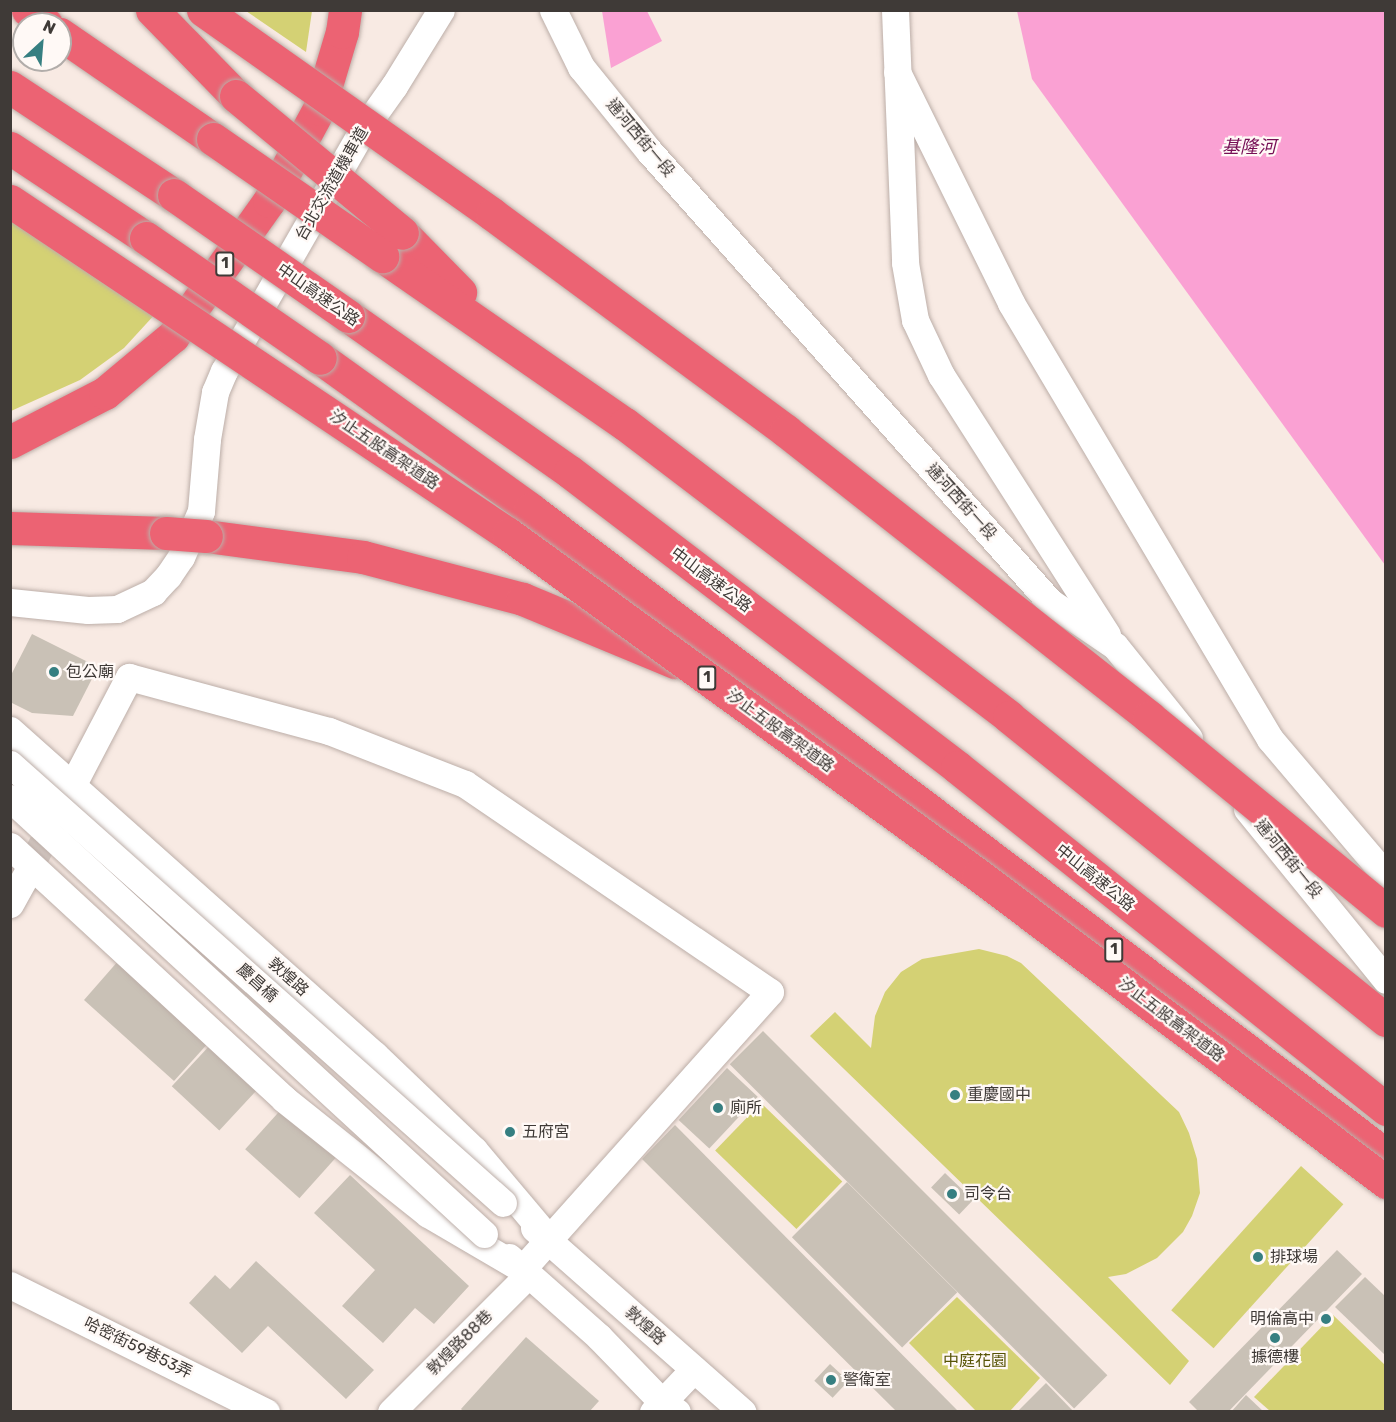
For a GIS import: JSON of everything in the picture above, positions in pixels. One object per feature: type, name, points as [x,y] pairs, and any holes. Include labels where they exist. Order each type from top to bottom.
[{"type":"highway","points":[[152,10],[236,96],[392,244],[521,352],[634,432],[1009,717],[1386,1020]]},
{"type":"highway","points":[[203,10],[492,214],[786,431],[1149,717],[1386,911]]},
{"type":"highway","name":"1","points":[[10,442],[105,393],[173,336],[269,201],[319,109],[342,32],[345,10]]},
{"type":"highway","points":[[72,42],[213,139],[392,244]]},
{"type":"highway","name":"中山高速公路","points":[[10,87],[174,195],[570,472],[957,767],[1386,1109]]},
{"type":"highway","name":"1","points":[[10,148],[320,358],[530,509],[1386,1155]]},
{"type":"highway","name":"汐止五股高架道路","points":[[10,201],[508,534],[978,874],[1386,1182]]},
{"type":"highway","name":"1","points":[[10,528],[206,536],[363,557],[523,599],[710,677],[843,745]]},
{"type":"street","name":"台北交流道機車道","points":[[10,602],[88,610],[117,609],[153,592],[168,576],[180,557],[201,511],[207,439],[215,392],[224,371],[362,131],[394,86],[441,10]]},
{"type":"street","name":"通河西街一段","points":[[553,10],[581,67],[657,159],[1050,602],[1115,646],[1386,980]]},
{"type":"street","points":[[895,10],[905,263],[915,320],[940,375],[1115,646]]},
{"type":"street","points":[[897,72],[1011,303],[1270,739],[1386,876]]},
{"type":"street","name":"敦煌路88巷","points":[[73,784],[129,677],[329,731],[465,784],[770,992],[549,1239],[525,1272],[391,1412]]},
{"type":"street","name":"敦煌路","points":[[10,730],[375,1055],[474,1150],[549,1239]]},
{"type":"street","name":"慶昌橋","points":[[10,764],[503,1203]]},
{"type":"street","name":"慶昌橋","points":[[10,798],[525,1272]]},
{"type":"street","points":[[10,846],[284,1099],[428,1214],[525,1272],[599,1337],[664,1408],[694,1369]]},
{"type":"street","points":[[10,904],[31,866]]},
{"type":"street","name":"敦煌路","points":[[503,1203],[549,1239],[743,1412]]},
{"type":"street","name":"哈密街59巷53弄","points":[[10,1285],[266,1412]]},
{"type":"green space","points":[[246,11],[312,11],[306,52]]},
{"type":"green space","points":[[10,210],[157,312],[124,348],[80,380],[11,411]]},
{"type":"green space","points":[[979,949],[1007,956],[1021,963],[1179,1112],[1189,1133],[1197,1159],[1200,1193],[1192,1216],[1183,1232],[1157,1258],[1126,1274],[1108,1277],[1189,1361],[1170,1385],[810,1036],[835,1012],[871,1048],[875,1016],[885,992],[901,972],[922,959]]},
{"type":"green space","points":[[761,1103],[842,1181],[796,1229],[715,1150]]},
{"type":"green space","name":"排球場","points":[[1301,1166],[1343,1204],[1214,1348],[1171,1310]]},
{"type":"green space","name":"中庭花園","points":[[957,1297],[1040,1378],[1010,1411],[976,1411],[909,1343]]},
{"type":"green space","points":[[1333,1315],[1385,1365],[1385,1411],[1270,1411],[1254,1397]]},
{"type":"water","points":[[602,11],[647,11],[662,41],[611,68]]},
{"type":"water","name":"基隆河","points":[[1017,11],[1385,11],[1385,565],[1032,79]]},
{"type":"building","name":"包公廟","points":[[32,634],[98,667],[73,716],[32,713],[10,702],[10,677]]},
{"type":"building","points":[[119,960],[219,1031],[174,1081],[84,1000]]},
{"type":"building","points":[[763,1031],[1107,1375],[1074,1409],[730,1064]]},
{"type":"building","points":[[212,1043],[260,1087],[219,1130],[172,1086]]},
{"type":"building","name":"廁所","points":[[727,1068],[758,1097],[709,1149],[679,1120]]},
{"type":"building","points":[[286,1104],[340,1153],[299,1198],[245,1149]]},
{"type":"building","points":[[675,1125],[959,1412],[897,1412],[642,1159]]},
{"type":"building","name":"司令台","points":[[945,1173],[973,1200],[959,1214],[931,1187]]},
{"type":"building","points":[[350,1175],[469,1286],[434,1324],[415,1308],[383,1343],[342,1306],[375,1270],[314,1213]]},
{"type":"building","points":[[847,1182],[957,1292],[902,1347],[792,1237]]},
{"type":"building","name":"據德樓","points":[[1337,1250],[1362,1274],[1228,1412],[1199,1412],[1189,1402]]},
{"type":"building","points":[[256,1261],[374,1370],[346,1399],[268,1326],[242,1353],[189,1303],[215,1275],[230,1289]]},
{"type":"building","points":[[1365,1277],[1386,1297],[1386,1356],[1335,1307]]},
{"type":"building","points":[[526,1337],[599,1401],[589,1412],[464,1412],[461,1409]]},
{"type":"building","name":"警衛室","points":[[830,1364],[848,1381],[833,1398],[814,1381]]},
{"type":"building","points":[[1046,1383],[1074,1412],[1017,1412]]},
{"type":"building","points":[[1246,1395],[1264,1412],[1231,1412]]},
{"type":"tunnel","points":[[31,866],[58,812]]},
{"type":"place","name":"包公廟","points":[[54,672]]},
{"type":"place","name":"重慶國中","points":[[955,1095]]},
{"type":"place","name":"廁所","points":[[718,1108]]},
{"type":"place","name":"五府宮","points":[[510,1132]]},
{"type":"place","name":"司令台","points":[[952,1194]]},
{"type":"place","name":"排球場","points":[[1258,1257]]},
{"type":"place","name":"明倫高中","points":[[1326,1319]]},
{"type":"place","name":"據德樓","points":[[1275,1338]]},
{"type":"place","name":"警衛室","points":[[831,1380]]}]
